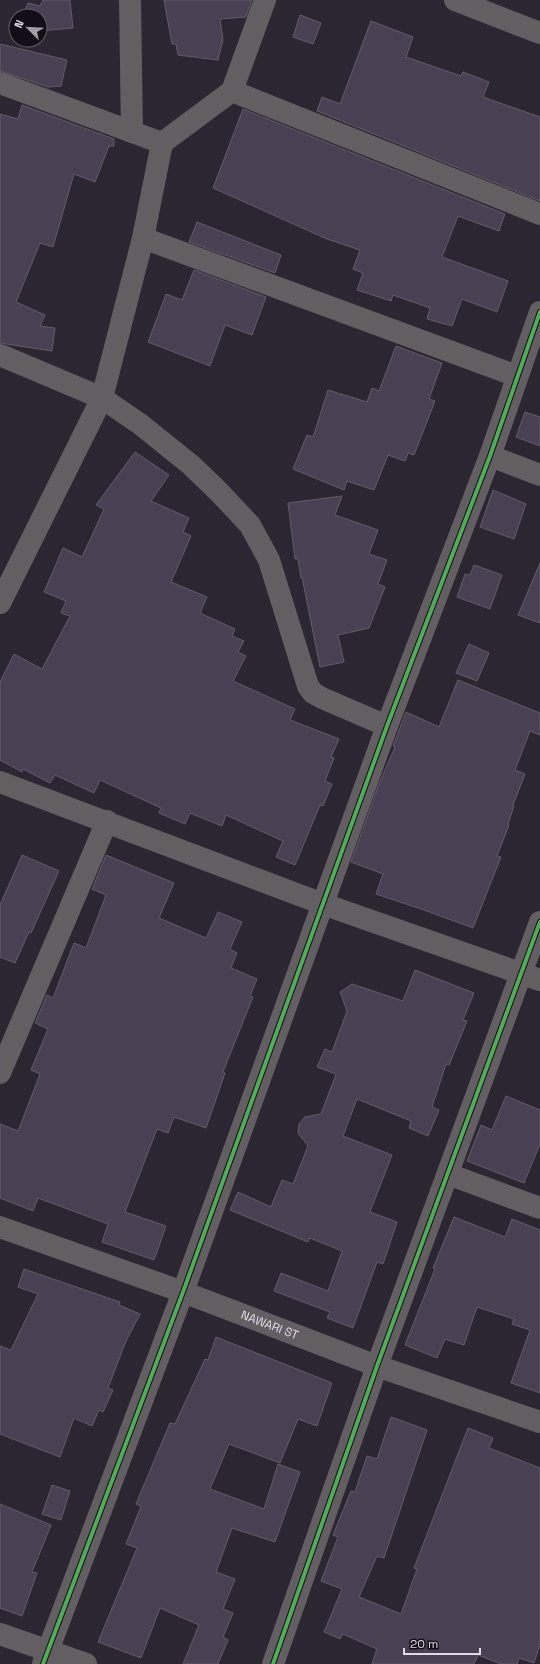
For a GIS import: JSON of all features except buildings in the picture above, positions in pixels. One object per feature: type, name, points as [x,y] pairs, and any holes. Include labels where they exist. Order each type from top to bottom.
[{"type":"street","points":[[130,0],[132,132]]},
{"type":"street","points":[[0,603],[102,398],[143,238],[162,143],[232,91],[265,0]]},
{"type":"street","points":[[455,0],[540,33]]},
{"type":"street","points":[[0,83],[162,143]]},
{"type":"street","points":[[232,91],[540,214]]},
{"type":"street","points":[[143,238],[517,376]]},
{"type":"street","points":[[45,1657],[183,1292],[387,726],[490,456],[540,312]]},
{"type":"street","points":[[0,355],[102,398],[140,424],[191,465],[250,525],[269,560],[304,676],[313,693],[387,726]]},
{"type":"street","points":[[490,456],[540,475]]},
{"type":"street","points":[[0,782],[107,821],[323,904],[531,976]]},
{"type":"street","points":[[0,1073],[107,821]]},
{"type":"street","points":[[272,1664],[377,1366],[448,1174],[531,976],[540,922]]},
{"type":"street","points":[[448,1174],[540,1208]]},
{"type":"street","name":"NAWARI ST","points":[[0,1227],[183,1292],[377,1366],[540,1422]]},
{"type":"street","points":[[0,1634],[45,1657],[86,1664]]},
{"type":"cycle path","points":[[43,1664],[183,1292],[387,726],[490,456],[540,312]]},
{"type":"cycle path","points":[[273,1664],[377,1366],[540,922]]}]
